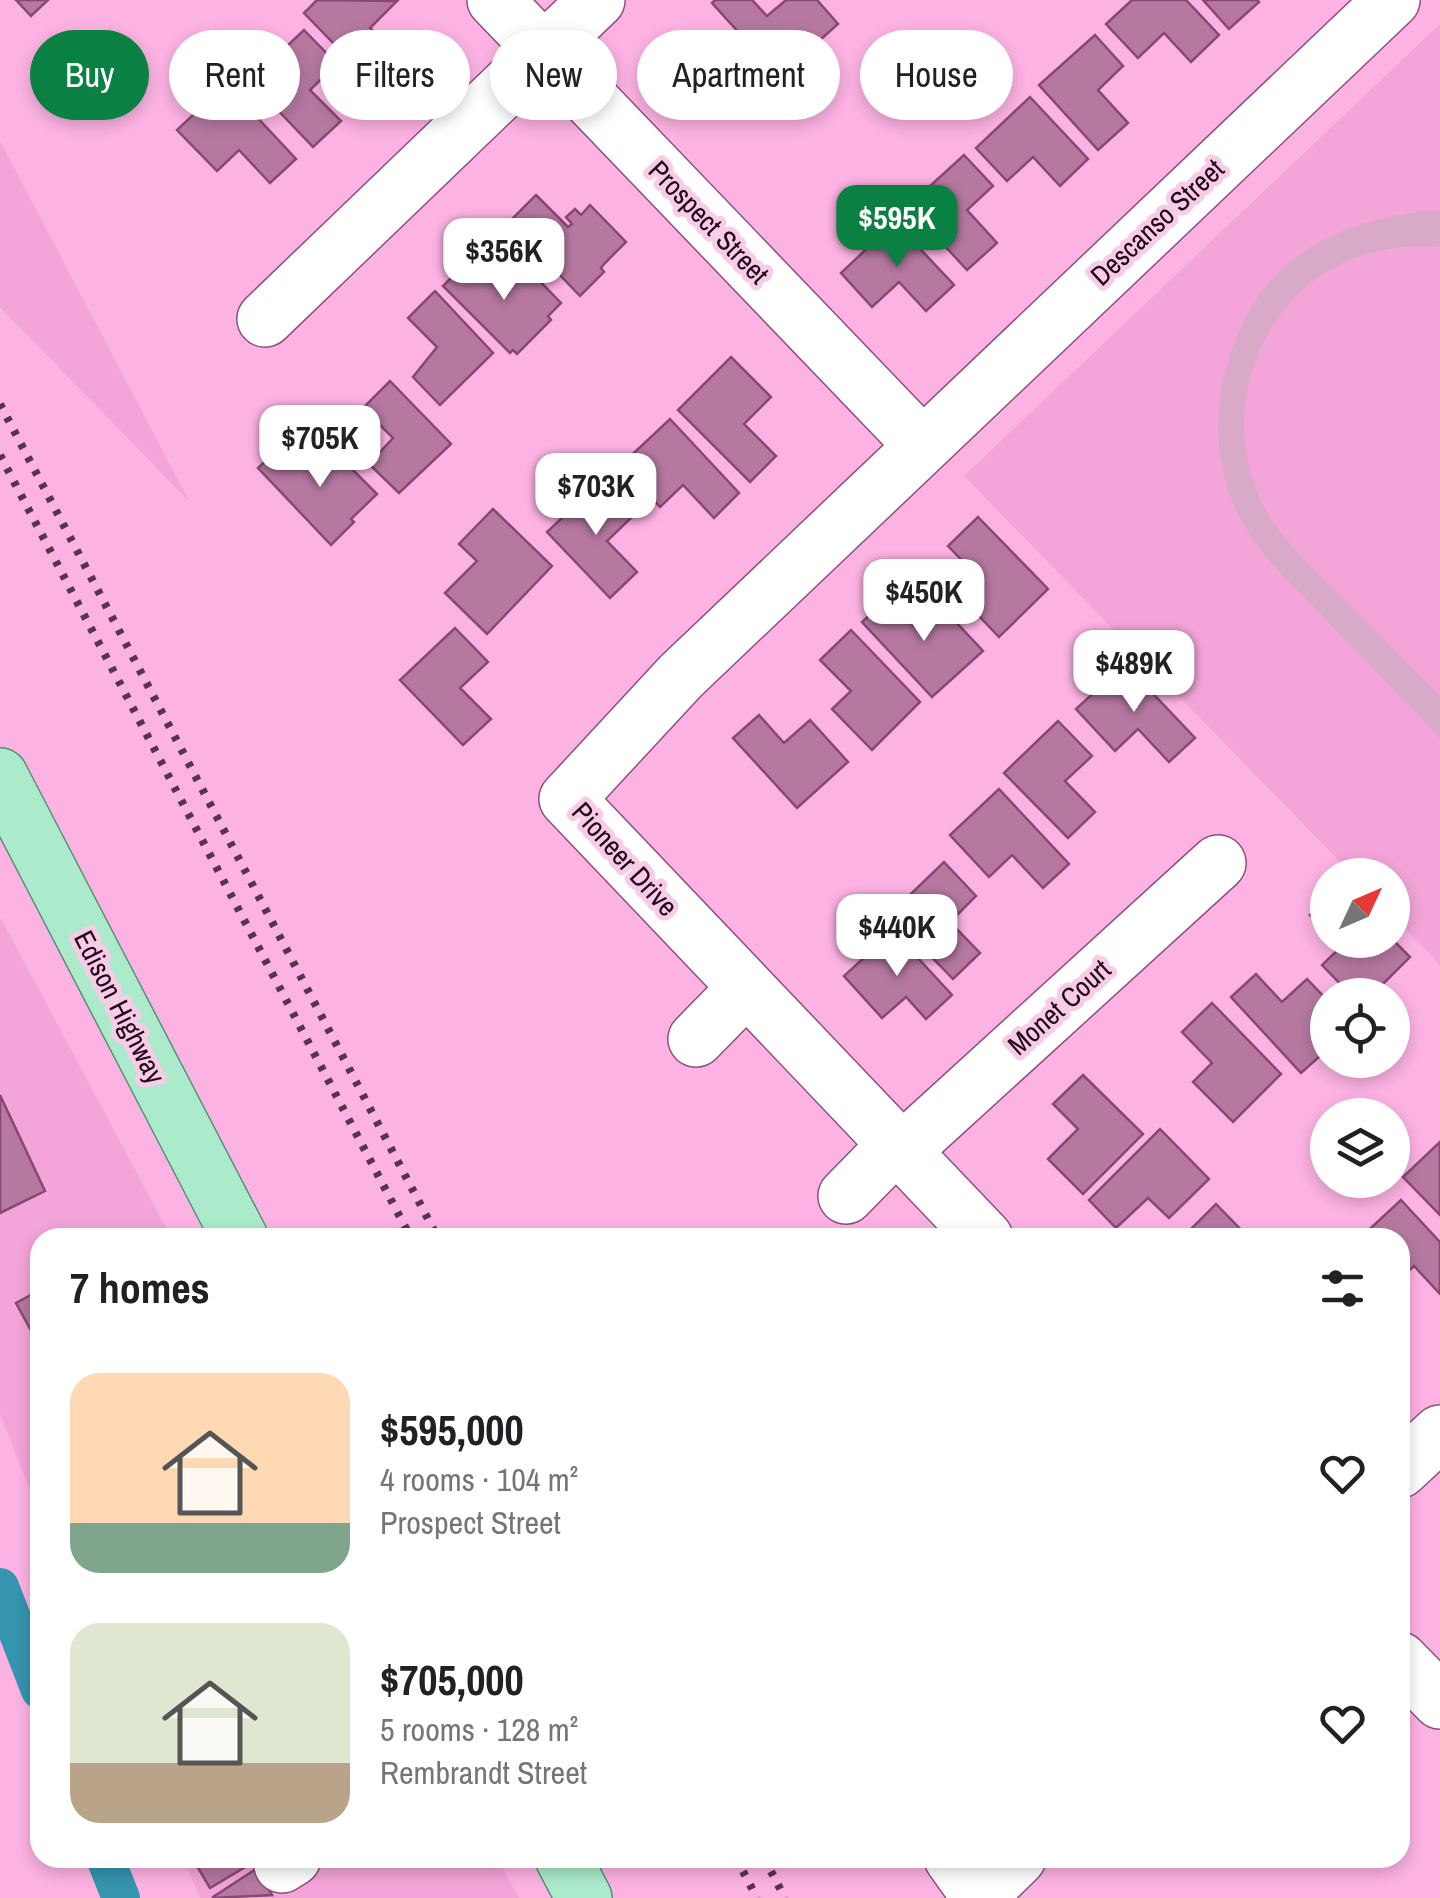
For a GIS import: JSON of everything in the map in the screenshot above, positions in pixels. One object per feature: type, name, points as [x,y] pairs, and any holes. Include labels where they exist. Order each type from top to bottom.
[{"type":"main road","name":"Edison Highway","points":[[0,776],[235,1228]]},
{"type":"main road","points":[[568,1868],[584,1898]]},
{"type":"street","name":"Prospect Street","points":[[495,0],[524,30]]},
{"type":"street","points":[[566,30],[597,0]]},
{"type":"street","name":"Descanso Street","points":[[922,445],[1392,0]]},
{"type":"street","points":[[265,319],[490,103]]},
{"type":"street","name":"Prospect Street","points":[[610,120],[922,445]]},
{"type":"street","name":"Pioneer Drive","points":[[922,445],[681,676],[567,799],[975,1228]]},
{"type":"street","name":"Monet Court","points":[[846,1196],[1218,862]]},
{"type":"street","points":[[696,1038],[746,988]]},
{"type":"street","points":[[1410,1461],[1440,1433]]},
{"type":"street","points":[[1410,1670],[1440,1701]]},
{"type":"street","points":[[959,1868],[979,1896],[1008,1868]]},
{"type":"shaded area","points":[[1440,24],[1440,965],[1410,934],[1410,858],[1336,858],[964,476]]},
{"type":"shaded area","points":[[0,141],[189,501],[0,307]]},
{"type":"shaded area","points":[[1426,211],[1440,212],[1440,247],[1398,247],[1357,257],[1319,277],[1288,305],[1257,356],[1244,412],[1250,470],[1275,525],[1440,696],[1440,738],[1256,544],[1228,489],[1218,430],[1220,400],[1235,341],[1248,313],[1281,270],[1301,254],[1348,229]]},
{"type":"shaded area","points":[[0,917],[166,1228],[30,1228],[30,1490],[0,1414]]},
{"type":"shaded area","points":[[187,1868],[502,1868],[519,1898],[200,1898]]},
{"type":"building","points":[[16,0],[48,0],[31,16]]},
{"type":"building","points":[[317,0],[397,1],[372,30],[321,30],[304,13]]},
{"type":"building","points":[[752,0],[767,16],[786,0],[817,0],[838,24],[831,30],[736,30],[712,3]]},
{"type":"building","points":[[1132,0],[1186,0],[1219,35],[1191,62],[1164,33],[1138,58],[1106,24]]},
{"type":"building","points":[[1203,0],[1257,0],[1259,2],[1229,29]]},
{"type":"building","points":[[304,30],[320,46],[320,80],[310,90],[320,100],[320,120],[341,121],[313,147],[287,120],[300,120],[300,34]]},
{"type":"building","points":[[1095,35],[1123,66],[1098,90],[1128,123],[1098,150],[1039,85]]},
{"type":"building","points":[[1030,97],[1088,159],[1060,186],[1033,157],[1007,181],[976,148],[1006,120],[1013,120],[1013,113]]},
{"type":"building","points":[[188,120],[260,120],[296,159],[270,183],[239,150],[217,171],[177,130]]},
{"type":"building","points":[[964,155],[993,186],[967,210],[997,243],[967,270],[908,206]]},
{"type":"building","points":[[536,195],[568,227],[572,224],[566,217],[575,209],[581,215],[590,205],[626,242],[580,296],[509,222]]},
{"type":"building","points":[[895,222],[954,285],[926,311],[899,282],[872,307],[841,273]]},
{"type":"building","points":[[473,256],[504,287],[507,283],[503,279],[512,269],[517,274],[525,266],[561,303],[548,316],[551,320],[517,354],[513,350],[510,353],[443,286]]},
{"type":"building","points":[[435,291],[493,353],[440,405],[413,377],[437,347],[408,318]]},
{"type":"building","points":[[731,357],[771,397],[744,424],[776,456],[750,482],[678,410]]},
{"type":"building","points":[[390,381],[451,444],[399,493],[369,464],[393,438],[363,408]]},
{"type":"building","points":[[670,419],[739,493],[714,518],[683,485],[660,507],[621,465]]},
{"type":"building","points":[[284,443],[316,475],[320,472],[314,466],[325,456],[330,461],[337,454],[377,494],[331,545],[258,468]]},
{"type":"building","points":[[601,481],[634,515],[607,541],[637,572],[610,598],[547,532]]},
{"type":"building","points":[[493,509],[552,566],[487,634],[445,593],[477,561],[459,544]]},
{"type":"building","points":[[978,517],[1048,589],[999,637],[960,596],[979,578],[948,546]]},
{"type":"building","points":[[888,598],[914,626],[938,603],[983,651],[932,697],[862,622]]},
{"type":"building","points":[[455,628],[488,662],[460,688],[491,719],[463,745],[400,680]]},
{"type":"building","points":[[851,630],[920,702],[872,750],[832,709],[851,691],[820,660]]},
{"type":"building","points":[[1125,664],[1195,738],[1169,762],[1138,729],[1115,751],[1076,709]]},
{"type":"building","points":[[759,715],[784,743],[810,720],[848,762],[797,808],[733,738]]},
{"type":"building","points":[[1058,721],[1092,756],[1065,781],[1095,812],[1068,838],[1004,773]]},
{"type":"building","points":[[999,789],[1069,864],[1043,888],[1012,855],[989,877],[950,835]]},
{"type":"building","points":[[944,862],[976,896],[950,922],[980,953],[953,979],[890,914]]},
{"type":"building","points":[[893,931],[952,995],[926,1019],[906,997],[882,1018],[844,976]]},
{"type":"building","points":[[1329,958],[1409,958],[1389,978],[1335,978],[1322,965]]},
{"type":"building","points":[[1256,974],[1282,1002],[1307,979],[1310,1065],[1301,1073],[1231,997]]},
{"type":"building","points":[[1212,1003],[1281,1074],[1233,1122],[1193,1082],[1212,1063],[1182,1032]]},
{"type":"building","points":[[1083,1075],[1143,1134],[1083,1194],[1048,1159],[1078,1129],[1053,1104]]},
{"type":"building","points":[[0,1095],[45,1191],[0,1213]]},
{"type":"building","points":[[1160,1129],[1209,1179],[1169,1218],[1148,1198],[1116,1228],[1089,1200]]},
{"type":"building","points":[[1440,1142],[1440,1215],[1410,1184],[1410,1170]]},
{"type":"building","points":[[1401,1200],[1440,1242],[1440,1294],[1414,1266],[1410,1270],[1410,1228],[1371,1228]]},
{"type":"building","points":[[1216,1204],[1239,1228],[1192,1228]]},
{"type":"building","points":[[30,1295],[30,1329],[16,1303]]},
{"type":"building","points":[[198,1868],[244,1868],[210,1888]]},
{"type":"building","points":[[256,1869],[272,1895],[213,1898],[213,1897]]},
{"type":"waterway","points":[[0,1587],[30,1664]]},
{"type":"waterway","points":[[109,1868],[121,1898]]},
{"type":"railway","points":[[0,404],[433,1228]]},
{"type":"railway","points":[[0,455],[406,1228]]},
{"type":"railway","points":[[741,1868],[757,1898]]},
{"type":"railway","points":[[769,1868],[785,1898]]}]
